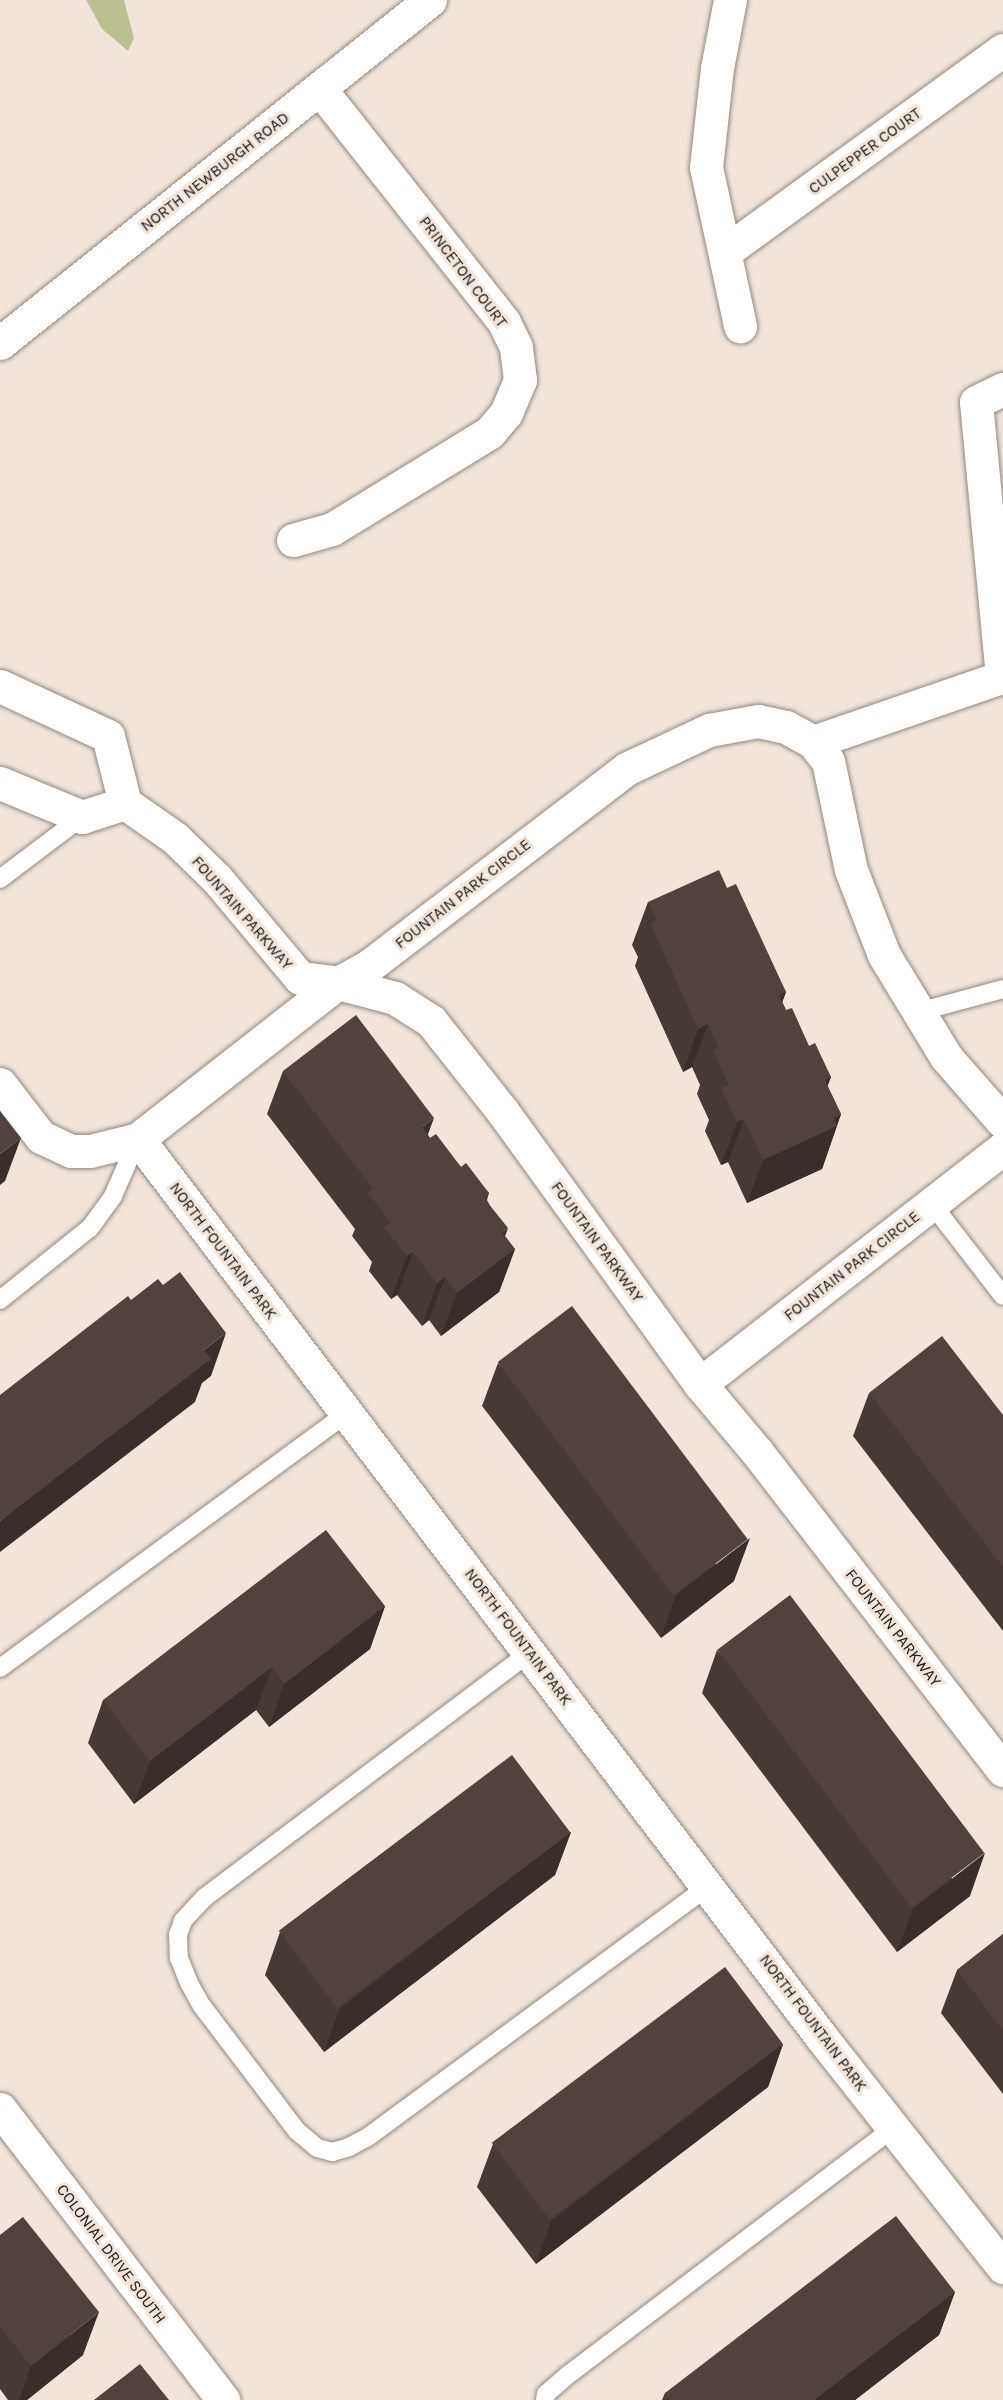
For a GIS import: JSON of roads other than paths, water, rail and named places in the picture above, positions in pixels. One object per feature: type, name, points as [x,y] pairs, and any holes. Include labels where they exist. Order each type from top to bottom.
[{"type":"street","name":"NORTH NEWBURGH ROAD","points":[[0,343],[430,0]]},
{"type":"street","points":[[730,0],[717,68],[705,167],[726,251],[740,326]]},
{"type":"street","name":"CULPEPPER COURT","points":[[726,251],[1003,50]]},
{"type":"street","name":"PRINCETON COURT","points":[[293,540],[332,529],[490,432],[506,413],[520,380],[516,347],[504,322],[320,89]]},
{"type":"street","points":[[813,742],[1002,677],[976,402],[1003,389]]},
{"type":"street","points":[[0,686],[108,736],[125,803],[82,817],[0,783]]},
{"type":"street","name":"FOUNTAIN PARK CIRCLE","points":[[138,1139],[338,983],[370,965],[626,769],[709,730],[758,721],[786,727],[813,742],[828,761],[851,870],[884,955],[946,1057],[1003,1122]]},
{"type":"street","name":"FOUNTAIN PARKWAY","points":[[125,803],[175,838],[216,879],[300,978],[338,983],[395,998],[431,1021],[503,1112],[700,1384],[757,1452],[1003,1770]]},
{"type":"street","points":[[0,1084],[41,1137],[71,1151],[90,1151],[138,1139]]},
{"type":"street","name":"NORTH FOUNTAIN PARK","points":[[138,1139],[893,2128],[1003,2266]]},
{"type":"street","name":"FOUNTAIN PARK CIRCLE","points":[[700,1384],[1003,1148]]},
{"type":"street","name":"COLONIAL DRIVE SOUTH","points":[[0,2109],[223,2400]]},
{"type":"lane","points":[[0,879],[82,817]]},
{"type":"lane","points":[[918,1012],[1003,989]]},
{"type":"lane","points":[[0,1299],[90,1228],[113,1196],[138,1139]]},
{"type":"lane","points":[[932,1204],[1003,1296]]},
{"type":"lane","points":[[0,1668],[347,1413]]},
{"type":"lane","points":[[529,1653],[206,1897],[183,1922],[178,1935],[179,1958],[189,1983],[202,2006],[297,2131],[317,2148],[333,2152],[349,2147],[368,2136],[708,1886]]},
{"type":"lane","points":[[545,2400],[546,2394],[568,2375],[893,2128]]}]
